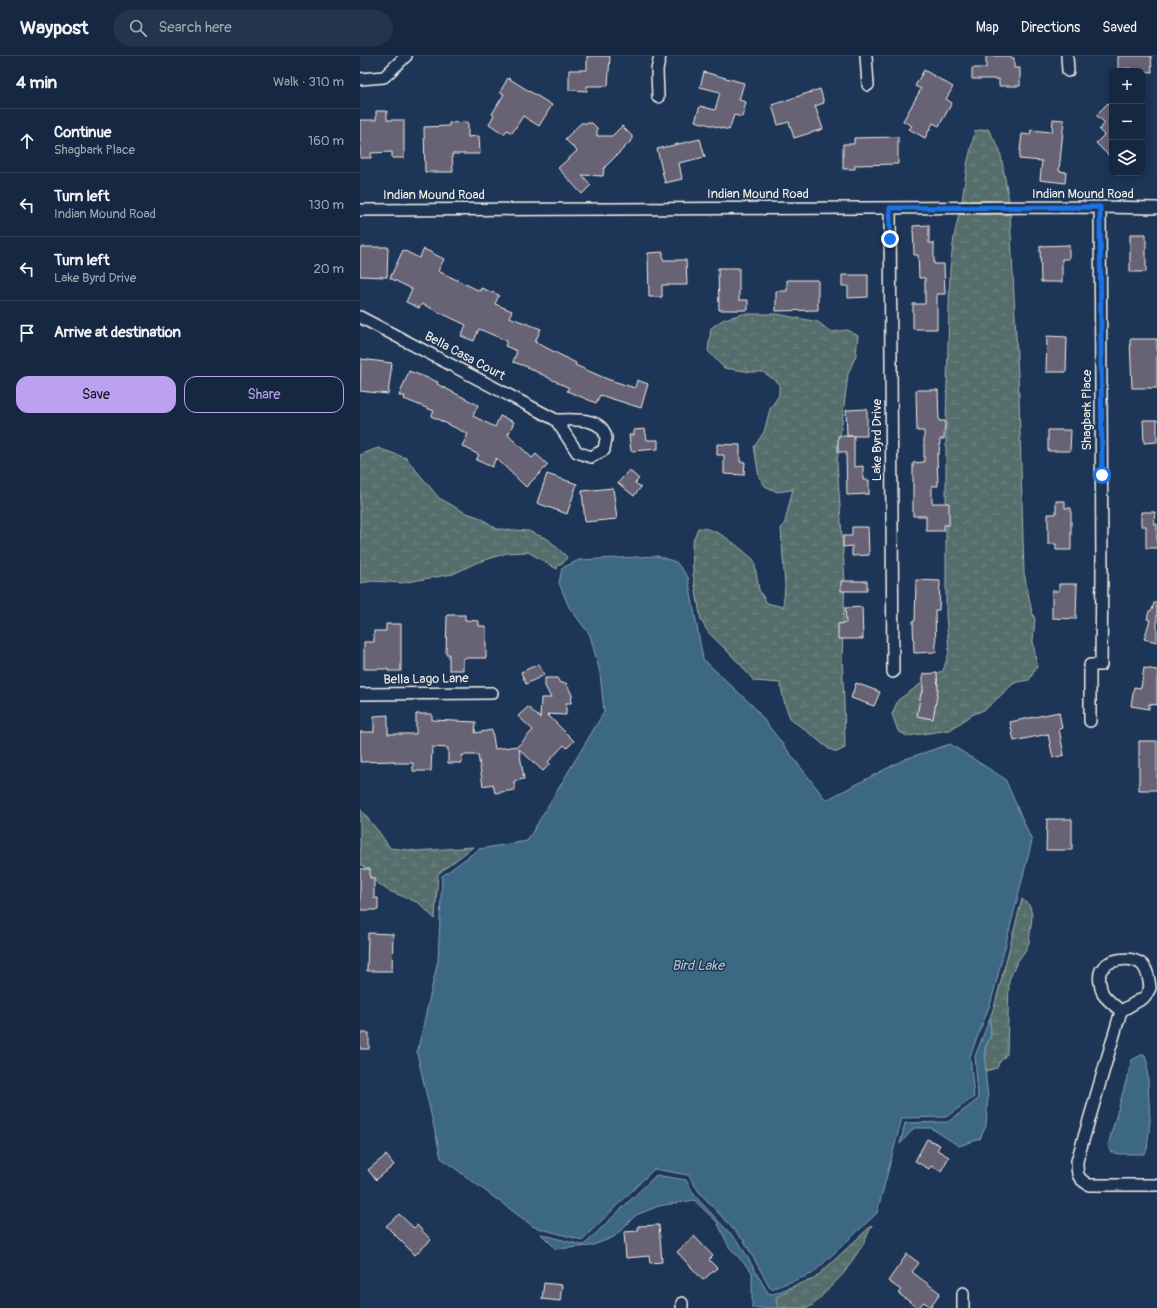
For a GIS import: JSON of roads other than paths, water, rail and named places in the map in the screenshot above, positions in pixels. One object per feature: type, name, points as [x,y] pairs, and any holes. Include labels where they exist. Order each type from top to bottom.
[{"type":"street","points":[[360,79],[384,77],[406,56]]},
{"type":"street","points":[[658,97],[657,70],[660,56]]},
{"type":"street","points":[[866,56],[868,85]]},
{"type":"street","points":[[1067,56],[1068,71]]},
{"type":"street","name":"Shagbark Place","points":[[1090,721],[1090,665],[1101,665],[1102,656],[1100,207]]},
{"type":"street","name":"Lake Byrd Drive","points":[[890,208],[893,672]]},
{"type":"street","name":"Indian Mound Road","points":[[360,210],[1157,208]]},
{"type":"street","name":"Bella Casa Court","points":[[360,317],[556,420]]},
{"type":"street","name":"Bella Lago Lane","points":[[360,694],[492,692]]},
{"type":"street","points":[[1120,1011],[1103,993],[1099,981],[1101,970],[1110,962],[1125,958],[1140,963],[1147,973],[1150,988],[1144,997],[1120,1011],[1077,1161],[1077,1172],[1080,1179],[1090,1185],[1157,1185]]},
{"type":"street","points":[[963,1293],[963,1308]]},
{"type":"water","name":"Bird Lake","points":[[657,556],[676,562],[688,577],[703,659],[754,707],[826,800],[905,759],[950,744],[1005,779],[1032,841],[991,1002],[970,1056],[974,1097],[946,1117],[902,1118],[877,1213],[812,1274],[771,1289],[744,1241],[699,1192],[688,1175],[654,1169],[582,1240],[534,1227],[441,1158],[417,1053],[438,960],[442,876],[479,849],[527,841],[604,712],[600,673],[590,635],[569,607],[559,583],[562,568],[579,560]]},
{"type":"water","points":[[990,1018],[991,1035],[985,1048],[988,1098],[986,1126],[980,1139],[959,1146],[931,1128],[914,1128],[900,1144],[905,1123],[948,1122],[977,1100],[975,1056]]},
{"type":"water","points":[[1141,1055],[1145,1055],[1147,1062],[1150,1121],[1147,1150],[1144,1154],[1118,1154],[1110,1151],[1108,1145],[1132,1060]]},
{"type":"water","points":[[656,1175],[686,1180],[695,1196],[740,1244],[768,1293],[773,1294],[796,1285],[776,1297],[777,1308],[752,1308],[752,1272],[729,1247],[717,1222],[694,1200],[659,1206],[636,1215],[614,1237],[591,1246],[556,1249],[541,1234],[581,1245],[585,1244]]}]
